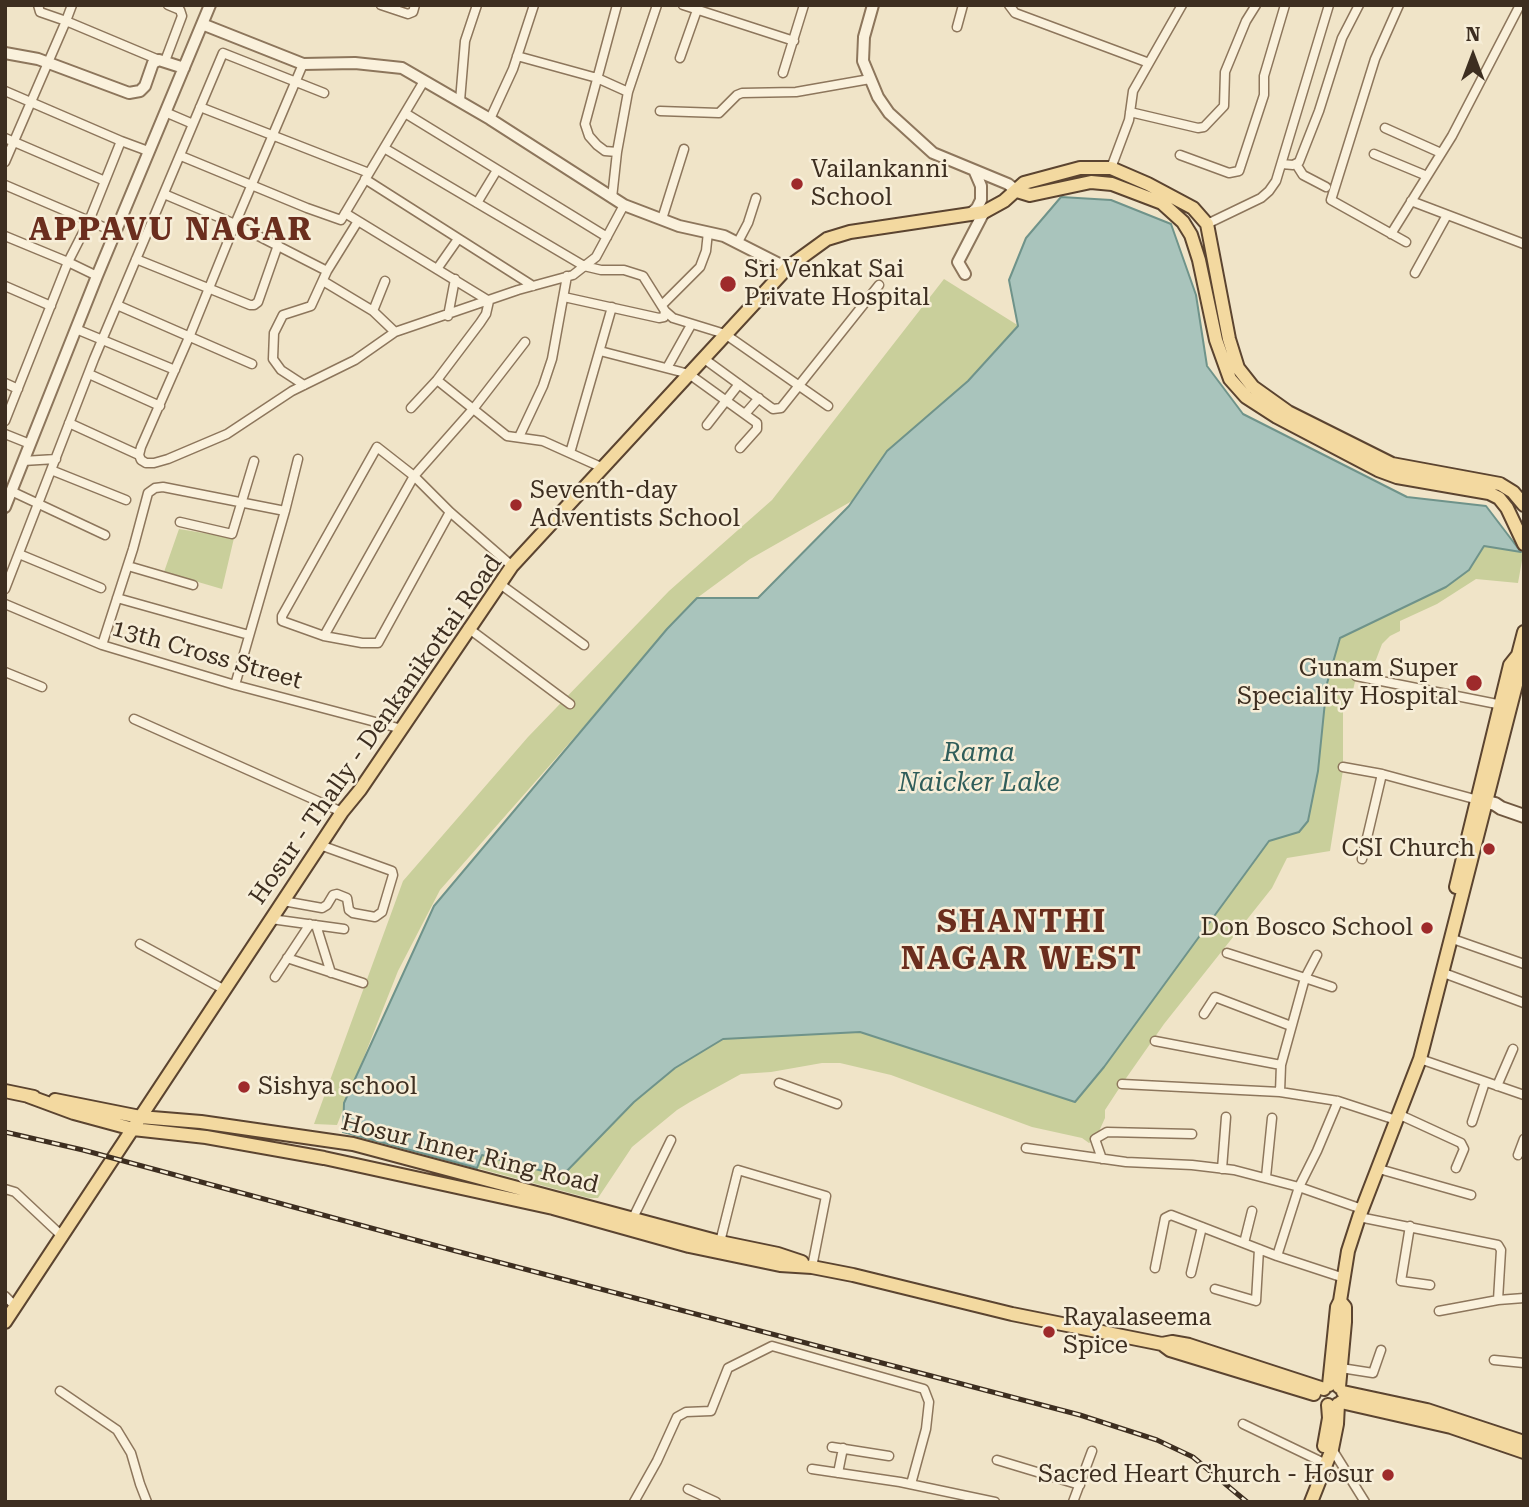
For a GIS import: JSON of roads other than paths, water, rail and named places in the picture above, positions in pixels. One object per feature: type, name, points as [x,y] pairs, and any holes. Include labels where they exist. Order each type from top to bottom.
[{"type":"main road","name":"Hosur - Thally - Denkanikottai Road","points":[[5,1322],[342,811],[402,729],[512,566],[787,268],[827,239],[850,232],[984,212],[1017,191],[1024,183],[1080,168],[1111,168],[1148,184],[1193,208],[1207,224]]},
{"type":"main road","points":[[1017,191],[1030,195],[1091,182],[1112,184],[1161,203],[1174,212],[1191,235],[1216,340],[1230,379],[1246,397],[1276,416],[1398,478],[1489,493],[1499,498],[1524,544]]},
{"type":"main road","points":[[1207,224],[1229,340],[1238,368],[1253,387],[1288,412],[1392,464],[1500,484],[1513,492],[1524,505]]},
{"type":"main road","points":[[1487,802],[1510,665],[1518,655],[1524,632]]},
{"type":"main road","points":[[1311,1502],[1332,1449],[1336,1307],[1340,1301],[1348,1251],[1360,1213],[1420,1059],[1451,933],[1449,917],[1487,802],[1520,667],[1518,655]]},
{"type":"main road","points":[[1487,802],[1504,802],[1524,810]]},
{"type":"main road","points":[[1487,802],[1524,816]]},
{"type":"main road","name":"Hosur Inner Ring Road","points":[[5,1091],[140,1117],[201,1122],[353,1144],[720,1242],[778,1254],[812,1267],[1012,1314],[1162,1343],[1189,1345],[1333,1395],[1451,1427],[1524,1451]]},
{"type":"main road","name":"Hosur Inner Ring Road","points":[[28,1096],[132,1129],[206,1137],[435,1181],[554,1208],[688,1246],[780,1265],[812,1267]]},
{"type":"main road","points":[[291,1152],[294,1135]]},
{"type":"main road","points":[[1304,1502],[1320,1461],[1341,1368],[1345,1307],[1340,1301]]},
{"type":"main road","name":"Hosur Inner Ring Road","points":[[1333,1395],[1427,1410],[1524,1442]]},
{"type":"street","points":[[38,5],[40,12],[184,68]]},
{"type":"street","points":[[5,162],[9,140],[31,101],[72,5]]},
{"type":"street","points":[[5,53],[38,59],[129,93],[140,91],[145,86],[153,63],[162,60],[182,16],[180,10],[168,5]]},
{"type":"street","points":[[5,507],[148,151],[210,5]]},
{"type":"street","points":[[380,5],[411,14],[415,5]]},
{"type":"street","points":[[460,101],[465,41],[477,5]]},
{"type":"street","points":[[490,119],[517,56],[534,5]]},
{"type":"street","points":[[617,5],[585,124],[589,136],[597,145],[605,151],[617,152]]},
{"type":"street","points":[[683,5],[793,40]]},
{"type":"street","points":[[715,16],[719,5]]},
{"type":"street","points":[[783,73],[804,5]]},
{"type":"street","points":[[873,5],[863,49],[863,61],[889,113],[933,153],[1008,184],[1017,191]]},
{"type":"street","points":[[957,27],[963,5]]},
{"type":"street","points":[[1009,5],[1015,13],[1149,63]]},
{"type":"street","points":[[1111,168],[1130,116],[1133,91],[1182,5]]},
{"type":"street","points":[[1130,116],[1204,127],[1224,106],[1225,72],[1246,21],[1256,5]]},
{"type":"street","points":[[1180,155],[1229,173],[1239,171],[1264,95],[1264,76],[1285,5]]},
{"type":"street","points":[[1207,224],[1261,198],[1276,181],[1329,5]]},
{"type":"street","points":[[1326,187],[1303,175],[1296,164],[1319,111],[1342,38],[1359,5]]},
{"type":"street","points":[[1399,5],[1375,59],[1331,200],[1406,242]]},
{"type":"street","points":[[1391,234],[1441,153],[1520,5]]},
{"type":"street","points":[[612,198],[628,92],[655,6]]},
{"type":"street","points":[[680,58],[697,10]]},
{"type":"street","points":[[202,24],[303,64],[355,63],[402,68],[490,119],[624,205],[662,219],[724,236],[787,268]]},
{"type":"street","points":[[5,589],[117,305],[223,53],[324,93]]},
{"type":"street","points":[[517,56],[597,78],[628,92]]},
{"type":"street","points":[[139,455],[303,64]]},
{"type":"street","points":[[660,111],[714,114],[724,111],[737,95],[742,93],[796,92],[870,79]]},
{"type":"street","points":[[181,156],[341,220],[424,80]]},
{"type":"street","points":[[5,91],[148,151]]},
{"type":"street","points":[[200,107],[367,176],[458,239],[533,286]]},
{"type":"street","points":[[165,112],[193,124]]},
{"type":"street","points":[[404,113],[607,237]]},
{"type":"street","points":[[1385,128],[1441,153]]},
{"type":"street","points":[[9,140],[105,181]]},
{"type":"street","points":[[5,421],[68,262],[89,221],[121,141]]},
{"type":"street","points":[[384,148],[584,266],[643,275],[663,308],[673,318],[725,334],[828,406]]},
{"type":"street","points":[[662,219],[684,149]]},
{"type":"street","points":[[1374,154],[1427,176]]},
{"type":"street","points":[[1282,164],[1296,164]]},
{"type":"street","points":[[477,202],[497,170]]},
{"type":"street","points":[[970,214],[978,208],[981,200],[981,186],[975,172]]},
{"type":"street","points":[[5,185],[115,232]]},
{"type":"street","points":[[164,194],[234,224],[327,271]]},
{"type":"street","points":[[738,243],[756,198]]},
{"type":"street","points":[[1411,201],[1524,244]]},
{"type":"street","points":[[69,424],[139,455],[141,460],[154,463],[227,434],[292,391],[355,360],[395,332],[567,276],[596,257],[624,205]]},
{"type":"street","points":[[965,274],[958,262],[984,212]]},
{"type":"street","points":[[345,213],[489,301]]},
{"type":"street","points":[[1415,273],[1447,215]]},
{"type":"street","points":[[304,385],[281,370],[273,359],[274,333],[283,315],[310,306],[327,271],[358,221]]},
{"type":"street","points":[[564,297],[664,317],[663,308],[700,267],[706,251],[708,232]]},
{"type":"street","points":[[5,236],[97,276]]},
{"type":"street","points":[[437,269],[458,239]]},
{"type":"street","points":[[136,259],[254,305],[258,302],[278,245]]},
{"type":"street","points":[[519,437],[552,359],[567,276]]},
{"type":"street","points":[[448,316],[455,279]]},
{"type":"street","points":[[323,281],[373,311],[395,332]]},
{"type":"street","points":[[373,311],[385,281]]},
{"type":"street","points":[[704,358],[777,410],[800,386],[879,285]]},
{"type":"street","points":[[5,286],[51,306]]},
{"type":"street","points":[[411,408],[437,380],[486,314],[489,301]]},
{"type":"street","points":[[117,305],[252,364]]},
{"type":"street","points":[[569,453],[611,307]]},
{"type":"street","points":[[667,368],[691,325]]},
{"type":"street","points":[[76,329],[174,369]]},
{"type":"street","points":[[324,636],[414,476],[474,408],[525,342]]},
{"type":"street","points":[[600,351],[689,374],[756,421],[758,426],[740,448]]},
{"type":"street","points":[[89,374],[160,405]]},
{"type":"street","points":[[437,380],[508,436],[543,441],[603,468]]},
{"type":"street","points":[[5,383],[18,389]]},
{"type":"street","points":[[707,425],[740,384]]},
{"type":"street","points":[[746,414],[759,398]]},
{"type":"street","points":[[5,434],[30,444]]},
{"type":"street","points":[[450,512],[378,643],[324,636],[282,621],[282,616],[377,447],[414,476],[450,512],[512,566]]},
{"type":"street","points":[[23,461],[55,459]]},
{"type":"street","points":[[234,685],[298,459]]},
{"type":"street","points":[[180,522],[232,534],[254,461]]},
{"type":"street","points":[[51,470],[127,500]]},
{"type":"street","points":[[102,645],[148,493],[163,486],[285,510]]},
{"type":"street","points":[[11,491],[105,535]]},
{"type":"street","points":[[19,554],[101,588]]},
{"type":"street","points":[[128,566],[193,585]]},
{"type":"street","points":[[500,584],[584,645]]},
{"type":"street","points":[[117,598],[249,635]]},
{"type":"street","name":"13th Cross Street","points":[[5,604],[102,645],[234,685],[402,729]]},
{"type":"street","points":[[468,628],[570,704]]},
{"type":"street","points":[[5,672],[42,687]]},
{"type":"street","points":[[1356,676],[1502,705]]},
{"type":"street","points":[[134,719],[342,811]]},
{"type":"street","points":[[1343,766],[1487,802]]},
{"type":"street","points":[[1362,859],[1382,774]]},
{"type":"street","points":[[283,901],[322,908],[337,894],[347,898],[349,910],[353,913],[375,917],[382,912],[392,871],[320,845]]},
{"type":"street","points":[[271,919],[344,929]]},
{"type":"street","points":[[275,977],[313,924]]},
{"type":"street","points":[[313,924],[331,973]]},
{"type":"street","points":[[1451,933],[1524,964]]},
{"type":"street","points":[[140,944],[225,990]]},
{"type":"street","points":[[1227,953],[1332,988]]},
{"type":"street","points":[[1280,1093],[1281,1065],[1291,1026],[1305,978],[1317,955]]},
{"type":"street","points":[[287,958],[363,983]]},
{"type":"street","points":[[1441,972],[1524,1003]]},
{"type":"street","points":[[1204,1014],[1215,997],[1291,1026]]},
{"type":"street","points":[[1155,1041],[1281,1065]]},
{"type":"street","points":[[1497,1086],[1513,1049]]},
{"type":"street","points":[[1420,1059],[1524,1095]]},
{"type":"street","points":[[1472,1122],[1485,1082]]},
{"type":"street","points":[[779,1083],[837,1104]]},
{"type":"street","points":[[1122,1084],[1280,1093],[1338,1101],[1397,1117],[1461,1143],[1464,1149],[1456,1168]]},
{"type":"street","points":[[1277,1256],[1299,1187],[1338,1101]]},
{"type":"street","points":[[1222,1169],[1226,1117]]},
{"type":"street","points":[[1266,1177],[1272,1118]]},
{"type":"street","points":[[1102,1159],[1095,1139],[1107,1132],[1192,1133]]},
{"type":"street","points":[[1518,1155],[1524,1139]]},
{"type":"street","points":[[633,1219],[671,1140]]},
{"type":"street","points":[[1026,1148],[1102,1159],[1222,1169],[1266,1177],[1299,1187],[1360,1213],[1499,1245],[1498,1300]]},
{"type":"street","points":[[1379,1169],[1471,1195]]},
{"type":"street","points":[[720,1242],[738,1170],[826,1196],[812,1267]]},
{"type":"street","points":[[5,1189],[15,1192],[63,1237]]},
{"type":"street","points":[[1244,1244],[1252,1211]]},
{"type":"street","points":[[1155,1268],[1167,1215],[1344,1278]]},
{"type":"street","points":[[1410,1226],[1400,1285],[1430,1285]]},
{"type":"street","points":[[1191,1273],[1202,1227]]},
{"type":"street","points":[[1215,1289],[1256,1301],[1259,1249]]},
{"type":"street","points":[[5,1296],[16,1307]]},
{"type":"street","points":[[1439,1311],[1524,1298]]},
{"type":"street","points":[[634,1502],[677,1417],[686,1412],[711,1411],[728,1368],[772,1346],[924,1389],[929,1402],[926,1429],[911,1484]]},
{"type":"street","points":[[1341,1368],[1373,1373],[1381,1350]]},
{"type":"street","points":[[1494,1360],[1524,1363]]},
{"type":"street","points":[[60,1391],[117,1430],[131,1453],[147,1502]]},
{"type":"street","points":[[1242,1424],[1320,1461]]},
{"type":"street","points":[[832,1447],[889,1456]]},
{"type":"street","points":[[838,1473],[843,1448]]},
{"type":"street","points":[[1332,1449],[1365,1502]]},
{"type":"street","points":[[1073,1502],[1092,1451]]},
{"type":"street","points":[[997,1460],[1080,1485]]},
{"type":"street","points":[[812,1469],[911,1484],[995,1502]]},
{"type":"street","points":[[688,1489],[716,1502]]},
{"type":"water","name":"Rama Naicker Lake","points":[[1061,197],[1111,200],[1171,224],[1196,295],[1207,366],[1243,414],[1407,497],[1486,506],[1521,552],[1484,546],[1469,570],[1446,587],[1340,638],[1326,687],[1316,685],[1316,692],[1326,692],[1318,771],[1308,821],[1299,832],[1269,841],[1104,1067],[1075,1102],[860,1032],[723,1039],[675,1068],[634,1102],[562,1176],[482,1155],[477,1168],[343,1132],[344,1103],[434,906],[667,629],[697,598],[758,598],[849,506],[887,451],[968,381],[1018,326],[1009,280],[1026,238]]},
{"type":"railway","points":[[5,1132],[83,1150],[1080,1415],[1157,1440],[1193,1457],[1247,1502]]},
{"type":"place","name":"Vailankanni School","points":[[797,184]]},
{"type":"place","name":"Sri Venkat Sai Private Hospital","points":[[728,284]]},
{"type":"place","name":"Seventh-day Adventists School","points":[[516,505]]},
{"type":"place","name":"Gunam Super Speciality Hospital","points":[[1474,683]]},
{"type":"place","name":"CSI Church","points":[[1489,849]]},
{"type":"place","name":"Don Bosco School","points":[[1427,928]]},
{"type":"place","name":"Sishya school","points":[[244,1087]]},
{"type":"place","name":"Rayalaseema Spice","points":[[1049,1332]]},
{"type":"place","name":"Sacred Heart Church - Hosur","points":[[1388,1475]]},
{"type":"district","name":"APPAVU NAGAR","points":[[171,231]]},
{"type":"district","name":"SHANTHI NAGAR WEST","points":[[1022,942]]}]
